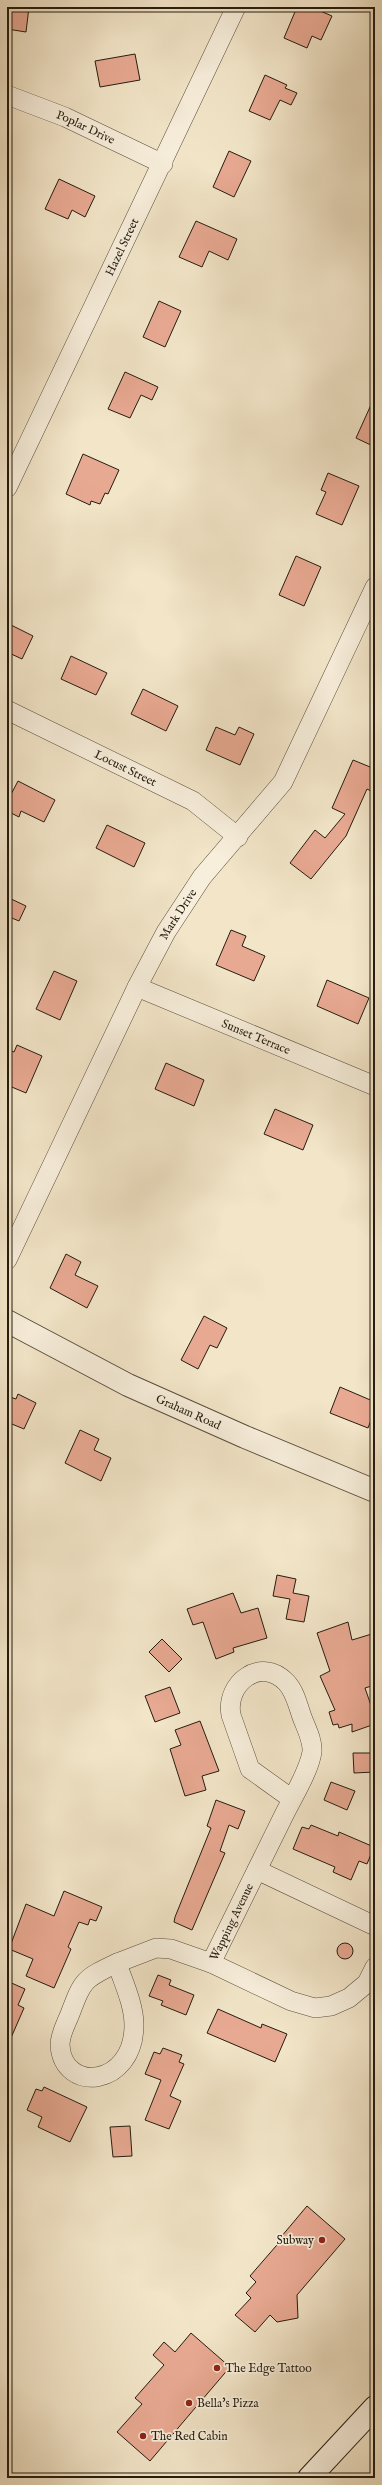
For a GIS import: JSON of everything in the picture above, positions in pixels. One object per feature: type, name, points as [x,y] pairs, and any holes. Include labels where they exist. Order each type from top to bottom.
[{"type":"street","name":"Hazel Street","points":[[7,488],[163,164],[236,7]]},
{"type":"street","name":"Poplar Drive","points":[[7,95],[65,117],[163,164]]},
{"type":"street","name":"Mark Drive","points":[[7,1260],[137,987],[166,932],[202,877],[238,837],[283,782],[375,587]]},
{"type":"street","name":"Locust Street","points":[[7,710],[193,801],[238,837]]},
{"type":"street","name":"Sunset Terrace","points":[[137,987],[375,1086]]},
{"type":"street","name":"Graham Road","points":[[7,1322],[128,1385],[245,1437],[375,1491]]},
{"type":"street","points":[[257,1870],[292,1799],[310,1759],[312,1742],[292,1689],[286,1682],[273,1674],[256,1673],[238,1683],[232,1692],[229,1708],[231,1715],[250,1769],[292,1799]]},
{"type":"street","name":"Wapping Avenue","points":[[375,1926],[257,1870],[211,1963],[291,2001],[316,2008],[331,2006],[349,1998],[367,1983],[375,1967]]},
{"type":"street","points":[[117,1963],[133,2016],[134,2032],[128,2052],[123,2063],[116,2071],[94,2078],[83,2076],[66,2063],[62,2055],[61,2037],[82,1983],[90,1975],[117,1963],[163,1947],[180,1951],[211,1963]]},
{"type":"street","points":[[309,2478],[375,2407]]},
{"type":"building","points":[[7,7],[29,7],[26,32],[7,29]]},
{"type":"building","points":[[297,7],[311,7],[332,16],[321,40],[312,36],[307,48],[284,38]]},
{"type":"building","points":[[135,54],[140,80],[100,87],[95,61]]},
{"type":"building","points":[[265,75],[287,85],[285,88],[297,93],[291,105],[280,100],[270,120],[249,111]]},
{"type":"building","points":[[229,151],[251,161],[234,197],[213,187]]},
{"type":"building","points":[[59,179],[95,196],[85,217],[72,210],[68,219],[45,209]]},
{"type":"building","points":[[196,221],[237,239],[228,260],[209,251],[202,267],[179,257]]},
{"type":"building","points":[[159,301],[181,311],[165,347],[143,337]]},
{"type":"building","points":[[125,372],[158,387],[152,400],[141,395],[130,418],[108,409]]},
{"type":"building","points":[[375,396],[375,447],[356,438]]},
{"type":"building","points":[[83,454],[119,470],[108,494],[105,493],[100,504],[91,501],[90,505],[66,494]]},
{"type":"building","points":[[328,473],[359,486],[342,525],[316,514],[326,492],[321,490]]},
{"type":"building","points":[[296,556],[321,567],[304,606],[279,595]]},
{"type":"building","points":[[7,623],[33,636],[22,659],[7,652]]},
{"type":"building","points":[[71,656],[107,673],[96,695],[61,679]]},
{"type":"building","points":[[143,689],[178,706],[166,731],[131,714]]},
{"type":"building","points":[[216,727],[235,735],[239,727],[254,734],[240,765],[206,750]]},
{"type":"building","points":[[353,760],[375,769],[375,793],[367,789],[346,836],[311,879],[290,863],[315,830],[325,838],[345,814],[332,808]]},
{"type":"building","points":[[18,781],[55,800],[44,822],[21,811],[19,817],[7,811],[7,802]]},
{"type":"building","points":[[107,825],[145,843],[134,867],[96,848]]},
{"type":"building","points":[[7,897],[26,906],[19,921],[7,916]]},
{"type":"building","points":[[231,930],[246,936],[242,946],[265,956],[254,981],[216,965]]},
{"type":"building","points":[[54,971],[77,981],[60,1020],[36,1009]]},
{"type":"building","points":[[327,980],[369,998],[358,1024],[317,1006]]},
{"type":"building","points":[[17,1045],[42,1056],[26,1093],[7,1085],[7,1049],[14,1052]]},
{"type":"building","points":[[166,1063],[204,1080],[194,1106],[155,1089]]},
{"type":"building","points":[[275,1109],[313,1125],[303,1150],[264,1134]]},
{"type":"building","points":[[66,1254],[81,1262],[75,1275],[98,1286],[87,1308],[50,1288]]},
{"type":"building","points":[[204,1316],[227,1328],[217,1348],[210,1345],[198,1369],[181,1360]]},
{"type":"building","points":[[340,1387],[375,1402],[375,1410],[368,1428],[330,1413]]},
{"type":"building","points":[[18,1394],[36,1403],[24,1429],[7,1422],[7,1396],[16,1399]]},
{"type":"building","points":[[80,1430],[99,1439],[94,1450],[111,1458],[101,1481],[65,1463]]},
{"type":"building","points":[[277,1575],[296,1579],[293,1593],[309,1596],[304,1622],[286,1619],[290,1599],[273,1596]]},
{"type":"building","points":[[233,1593],[241,1613],[258,1608],[267,1638],[233,1648],[234,1652],[216,1659],[203,1622],[193,1625],[187,1609]]},
{"type":"building","points":[[348,1622],[352,1640],[375,1633],[375,1685],[365,1688],[375,1717],[375,1724],[352,1732],[352,1724],[339,1728],[338,1724],[333,1725],[329,1712],[335,1710],[320,1676],[330,1671],[317,1633]]},
{"type":"building","points":[[162,1639],[182,1659],[169,1672],[149,1652]]},
{"type":"building","points":[[170,1687],[180,1713],[155,1722],[145,1696]]},
{"type":"building","points":[[200,1721],[219,1771],[202,1776],[206,1790],[185,1796],[170,1749],[181,1745],[175,1730]]},
{"type":"building","points":[[353,1753],[375,1753],[375,1772],[354,1773]]},
{"type":"building","points":[[331,1782],[355,1791],[347,1810],[324,1800]]},
{"type":"building","points":[[216,1800],[245,1811],[238,1829],[229,1825],[220,1851],[225,1853],[192,1930],[174,1922],[211,1828],[207,1826]]},
{"type":"building","points":[[311,1825],[338,1836],[339,1832],[374,1847],[367,1864],[359,1861],[351,1880],[333,1872],[335,1867],[293,1849],[302,1827],[309,1829]]},
{"type":"building","points":[[64,1891],[102,1907],[96,1921],[90,1919],[88,1925],[79,1922],[68,1947],[71,1949],[54,1988],[26,1976],[33,1959],[9,1949],[26,1904],[54,1916]]},
{"type":"building","points":[[345,1943],[352,1948],[353,1951],[348,1958],[345,1959],[338,1954],[337,1951],[342,1944]]},
{"type":"building","points":[[158,1975],[171,1980],[169,1985],[194,1995],[186,2015],[161,2005],[163,2001],[149,1996]]},
{"type":"building","points":[[7,1981],[25,1989],[18,2005],[24,2008],[7,2047]]},
{"type":"building","points":[[218,2009],[261,2028],[262,2024],[287,2034],[275,2062],[207,2033]]},
{"type":"building","points":[[163,2048],[182,2055],[179,2062],[184,2064],[170,2096],[181,2101],[169,2129],[145,2120],[161,2080],[145,2074],[154,2052],[160,2054]]},
{"type":"building","points":[[44,2087],[87,2107],[70,2142],[38,2127],[42,2117],[27,2110],[36,2089],[42,2091]]},
{"type":"building","points":[[130,2126],[132,2156],[113,2157],[110,2127]]},
{"type":"building","points":[[307,2206],[345,2239],[297,2295],[298,2318],[277,2322],[270,2315],[255,2332],[235,2315],[251,2298],[246,2293],[256,2282],[250,2276],[283,2238],[281,2237]]},
{"type":"building","points":[[191,2333],[230,2367],[150,2461],[117,2432],[142,2404],[135,2398],[164,2365],[153,2355],[164,2342],[175,2352]]},
{"type":"place","name":"Subway","points":[[322,2240]]},
{"type":"place","name":"The Edge Tattoo","points":[[217,2368]]},
{"type":"place","name":"Bella's Pizza","points":[[189,2403]]},
{"type":"place","name":"The Red Cabin","points":[[143,2436]]}]
